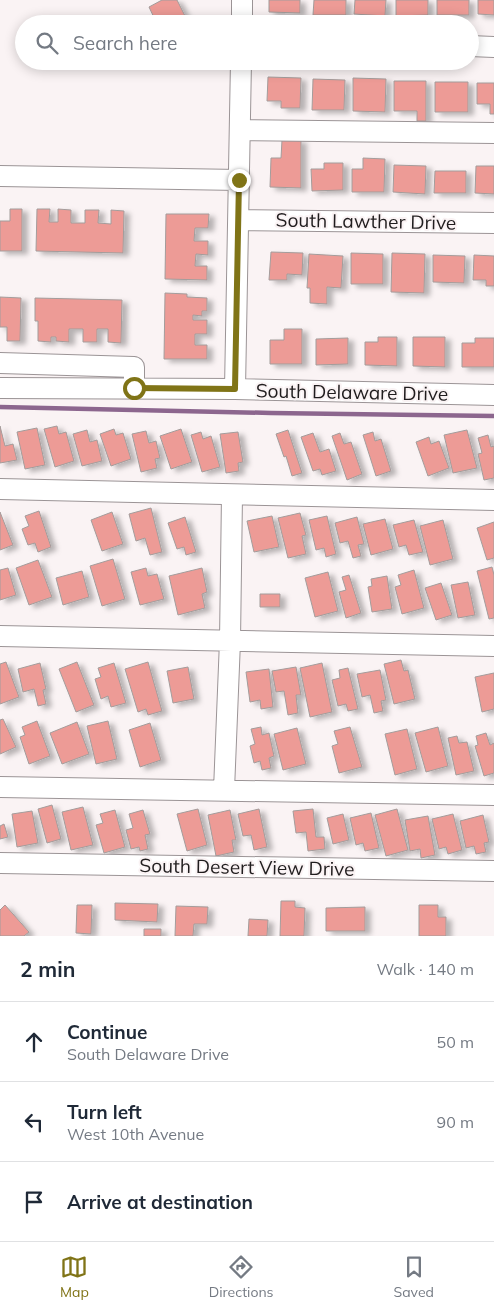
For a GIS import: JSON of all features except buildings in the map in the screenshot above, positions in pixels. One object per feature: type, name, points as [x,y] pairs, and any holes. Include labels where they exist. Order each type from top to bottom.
[{"type":"street","points":[[242,0],[242,15]]},
{"type":"street","points":[[479,46],[494,47]]},
{"type":"street","points":[[235,389],[241,70]]},
{"type":"street","points":[[240,130],[494,133]]},
{"type":"street","points":[[0,176],[239,180]]},
{"type":"street","name":"South Lawther Drive","points":[[239,220],[494,223]]},
{"type":"street","points":[[0,363],[134,367],[134,388]]},
{"type":"street","name":"South Delaware Drive","points":[[0,388],[235,389],[494,395]]},
{"type":"street","points":[[0,490],[494,500]]},
{"type":"street","points":[[224,790],[230,641],[232,495]]},
{"type":"street","points":[[0,636],[494,646]]},
{"type":"street","points":[[0,787],[494,794]]},
{"type":"street","name":"South Desert View Drive","points":[[0,863],[494,871]]},
{"type":"waterway","points":[[0,407],[494,416]]},
{"type":"route","points":[[134,388],[235,389],[239,180]]}]
